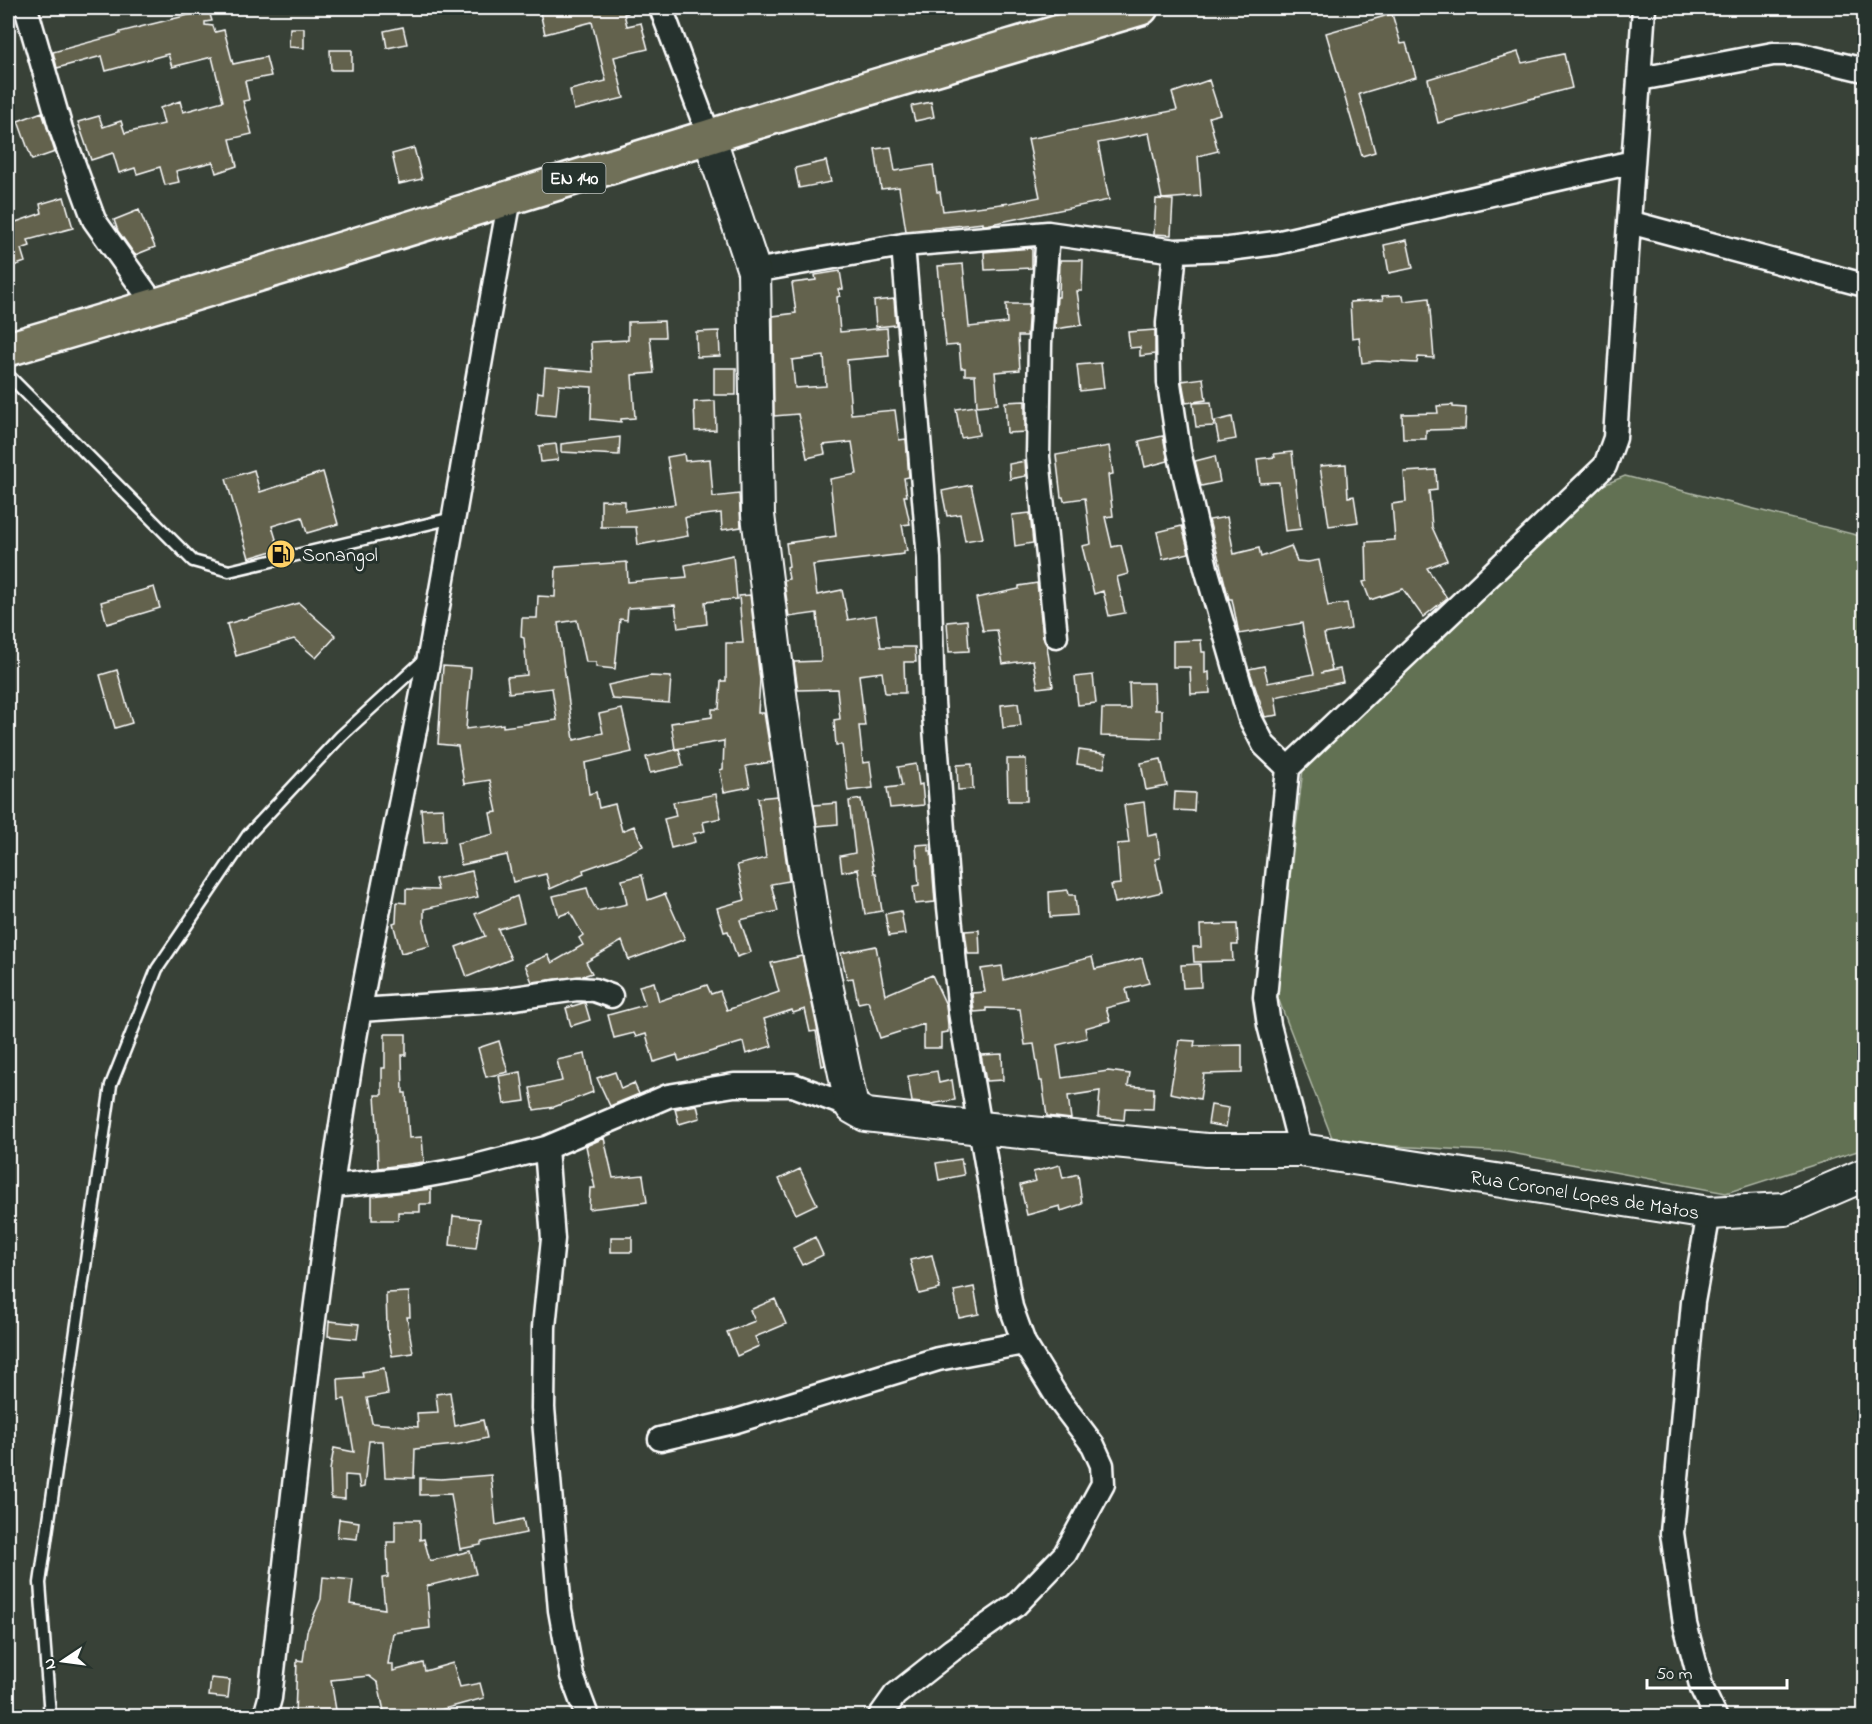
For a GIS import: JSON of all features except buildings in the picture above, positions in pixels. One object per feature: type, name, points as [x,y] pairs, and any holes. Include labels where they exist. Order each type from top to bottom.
[{"type":"main road","name":"EN 140","points":[[8,348],[155,306],[510,199],[709,136],[1141,8]]},
{"type":"street","points":[[26,8],[61,129],[94,220],[155,306]]},
{"type":"street","points":[[661,8],[709,136],[754,271],[760,527],[781,702],[815,932],[852,1107]]},
{"type":"street","points":[[1301,1150],[1269,1025],[1265,997],[1288,768],[1605,466],[1615,438],[1644,8]]},
{"type":"street","points":[[1640,79],[1773,54],[1797,54],[1864,69]]},
{"type":"street","points":[[754,271],[903,245],[1048,233],[1175,251],[1229,249],[1276,243],[1633,162]]},
{"type":"street","points":[[265,1716],[270,1698],[302,1412],[360,1010],[429,655],[510,199]]},
{"type":"street","points":[[1629,222],[1864,285]]},
{"type":"street","points":[[1048,233],[1040,343],[1038,457],[1056,636]]},
{"type":"street","points":[[880,1716],[895,1695],[952,1650],[1016,1605],[1065,1554],[1103,1484],[1102,1466],[1094,1445],[1059,1400],[1024,1343],[1011,1307],[960,1012],[933,702],[929,559],[903,245]]},
{"type":"street","points":[[1175,251],[1168,323],[1169,383],[1179,452],[1206,568],[1249,716],[1264,745],[1288,768]]},
{"type":"street","points":[[360,1010],[494,1001],[577,988],[594,990],[611,996]]},
{"type":"street","points":[[333,1186],[424,1176],[468,1168],[546,1148],[668,1096],[734,1085],[793,1085],[852,1107]]},
{"type":"street","name":"Rua Coronel Lopes de Matos","points":[[852,1107],[866,1115],[1206,1150],[1301,1150],[1709,1213],[1785,1209],[1864,1175]]},
{"type":"street","points":[[546,1148],[553,1239],[544,1327],[543,1408],[560,1610],[572,1676],[587,1716]]},
{"type":"street","points":[[1709,1213],[1693,1302],[1672,1533],[1685,1624],[1702,1689],[1715,1716]]},
{"type":"street","points":[[660,1439],[732,1422],[938,1359],[1024,1343]]},
{"type":"lane","points":[[8,375],[193,561],[229,571],[453,518]]},
{"type":"lane","points":[[50,1716],[40,1583],[111,1085],[157,969],[248,835],[341,736],[429,655]]},
{"type":"green space","points":[[1625,476],[1864,537],[1864,1149],[1726,1193],[1506,1152],[1334,1143],[1276,993],[1303,769],[1596,488]]},
{"type":"place","name":"Sonangol","points":[[281,554]]}]
